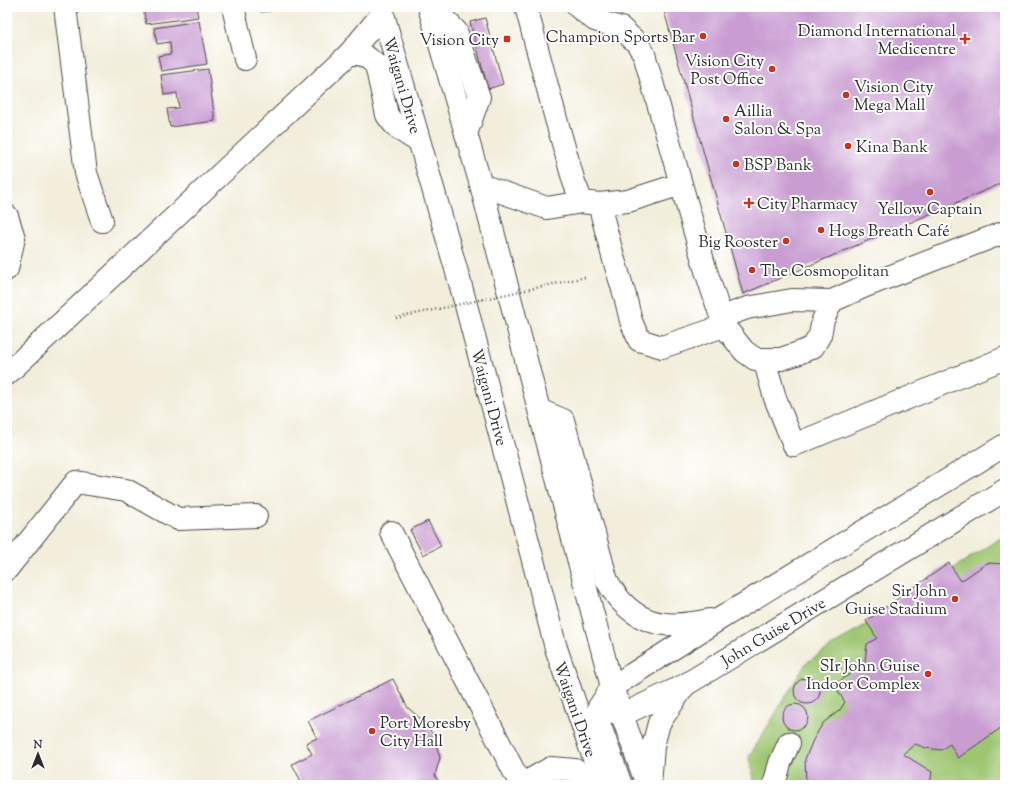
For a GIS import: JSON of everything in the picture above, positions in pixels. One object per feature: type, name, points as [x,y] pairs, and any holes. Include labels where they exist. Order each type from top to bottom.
[{"type":"main road","points":[[65,7],[86,173],[102,221]]},
{"type":"main road","points":[[232,7],[245,59]]},
{"type":"main road","points":[[429,7],[481,185],[612,687],[649,785]]},
{"type":"main road","points":[[432,7],[456,31],[479,97],[466,134]]},
{"type":"main road","points":[[526,7],[574,182],[590,203],[614,260],[631,321],[639,340],[662,347],[723,322],[747,308],[792,300],[832,301],[863,287],[1005,232]]},
{"type":"main road","points":[[578,7],[595,20],[621,28],[637,43],[644,54],[706,271],[723,322],[744,351],[755,358],[781,358],[798,354],[813,347],[820,335],[823,320],[832,301]]},
{"type":"main road","points":[[7,374],[348,54],[382,10]]},
{"type":"main road","name":"Waigani Drive","points":[[382,10],[481,361],[556,648],[602,785]]},
{"type":"main road","points":[[348,54],[360,54],[368,58],[376,65],[387,115],[399,129],[419,142]]},
{"type":"main road","points":[[481,185],[547,208],[628,200],[681,184]]},
{"type":"main road","points":[[7,216],[14,238],[7,269]]},
{"type":"main road","points":[[764,358],[775,398],[794,446],[1005,358]]},
{"type":"main road","points":[[539,410],[563,420],[607,581],[621,601],[639,616],[659,624],[684,625],[721,618]]},
{"type":"main road","points":[[621,785],[598,723],[599,707],[612,687],[721,618],[1005,445]]},
{"type":"main road","points":[[7,569],[76,482],[126,490],[178,519],[256,516]]},
{"type":"main road","name":"John Guise Drive","points":[[622,715],[685,685],[1005,490]]},
{"type":"main road","points":[[391,532],[521,785],[551,768],[575,770],[598,785]]},
{"type":"main road","points":[[556,648],[576,683],[585,694],[599,707],[622,715]]},
{"type":"main road","points":[[649,785],[653,746],[659,723],[685,685]]},
{"type":"main road","points":[[774,785],[780,763],[789,743]]},
{"type":"path","points":[[396,318],[586,277]]},
{"type":"green space","name":"Sir John Guise Stadium","points":[[1005,535],[1005,785],[754,785],[749,757],[806,663]]},
{"type":"building","points":[[143,7],[196,7],[198,17],[146,24]]},
{"type":"building","points":[[260,7],[292,7],[293,8],[261,12]]},
{"type":"building","name":"Vision City Mega Mall","points":[[663,7],[1005,7],[1005,182],[743,294]]},
{"type":"building","points":[[485,18],[503,84],[488,89],[470,22]]},
{"type":"building","points":[[199,21],[207,64],[161,71],[158,56],[171,54],[170,42],[157,44],[154,28]]},
{"type":"building","points":[[208,69],[215,121],[170,127],[167,109],[179,108],[177,93],[164,95],[161,75]]},
{"type":"building","points":[[428,521],[441,546],[423,555],[410,530]]},
{"type":"building","name":"Sir John Guise Stadium","points":[[949,563],[961,581],[987,563],[1005,564],[1005,725],[958,758],[950,744],[941,750],[926,748],[915,744],[903,754],[932,772],[930,785],[806,785],[805,759],[813,740],[823,723],[840,710],[845,702],[834,685],[866,663],[867,644],[877,638],[866,621]]},
{"type":"building","points":[[807,678],[816,682],[820,691],[816,700],[807,704],[798,700],[794,691],[798,682]]},
{"type":"building","name":"Port Moresby City Hall","points":[[393,679],[408,708],[427,724],[435,740],[440,758],[435,775],[440,785],[303,785],[292,764],[312,754],[306,743],[317,738],[308,721]]},
{"type":"building","points":[[795,704],[804,708],[808,717],[804,726],[795,730],[786,726],[782,717],[786,708]]},
{"type":"place","name":"Champion Sports Bar","points":[[703,36]]},
{"type":"place","name":"Vision City","points":[[507,39]]},
{"type":"place","name":"Diamond International Medicentre","points":[[965,39]]},
{"type":"place","name":"Vision City Post Office","points":[[772,69]]},
{"type":"place","name":"Vision City Mega Mall","points":[[846,95]]},
{"type":"place","name":"Aillia Salon & Spa","points":[[726,119]]},
{"type":"place","name":"Kina Bank","points":[[848,146]]},
{"type":"place","name":"BSP Bank","points":[[736,164]]},
{"type":"place","name":"Yellow Captain","points":[[930,192]]},
{"type":"place","name":"City Pharmacy","points":[[749,203]]},
{"type":"place","name":"Hogs Breath Café","points":[[821,230]]},
{"type":"place","name":"Big Rooster","points":[[786,241]]},
{"type":"place","name":"The Cosmopolitan","points":[[752,270]]},
{"type":"place","name":"Sir John Guise Stadium","points":[[955,599]]},
{"type":"place","name":"SIr John Guise Indoor Complex","points":[[928,674]]},
{"type":"place","name":"Port Moresby City Hall","points":[[372,731]]}]
